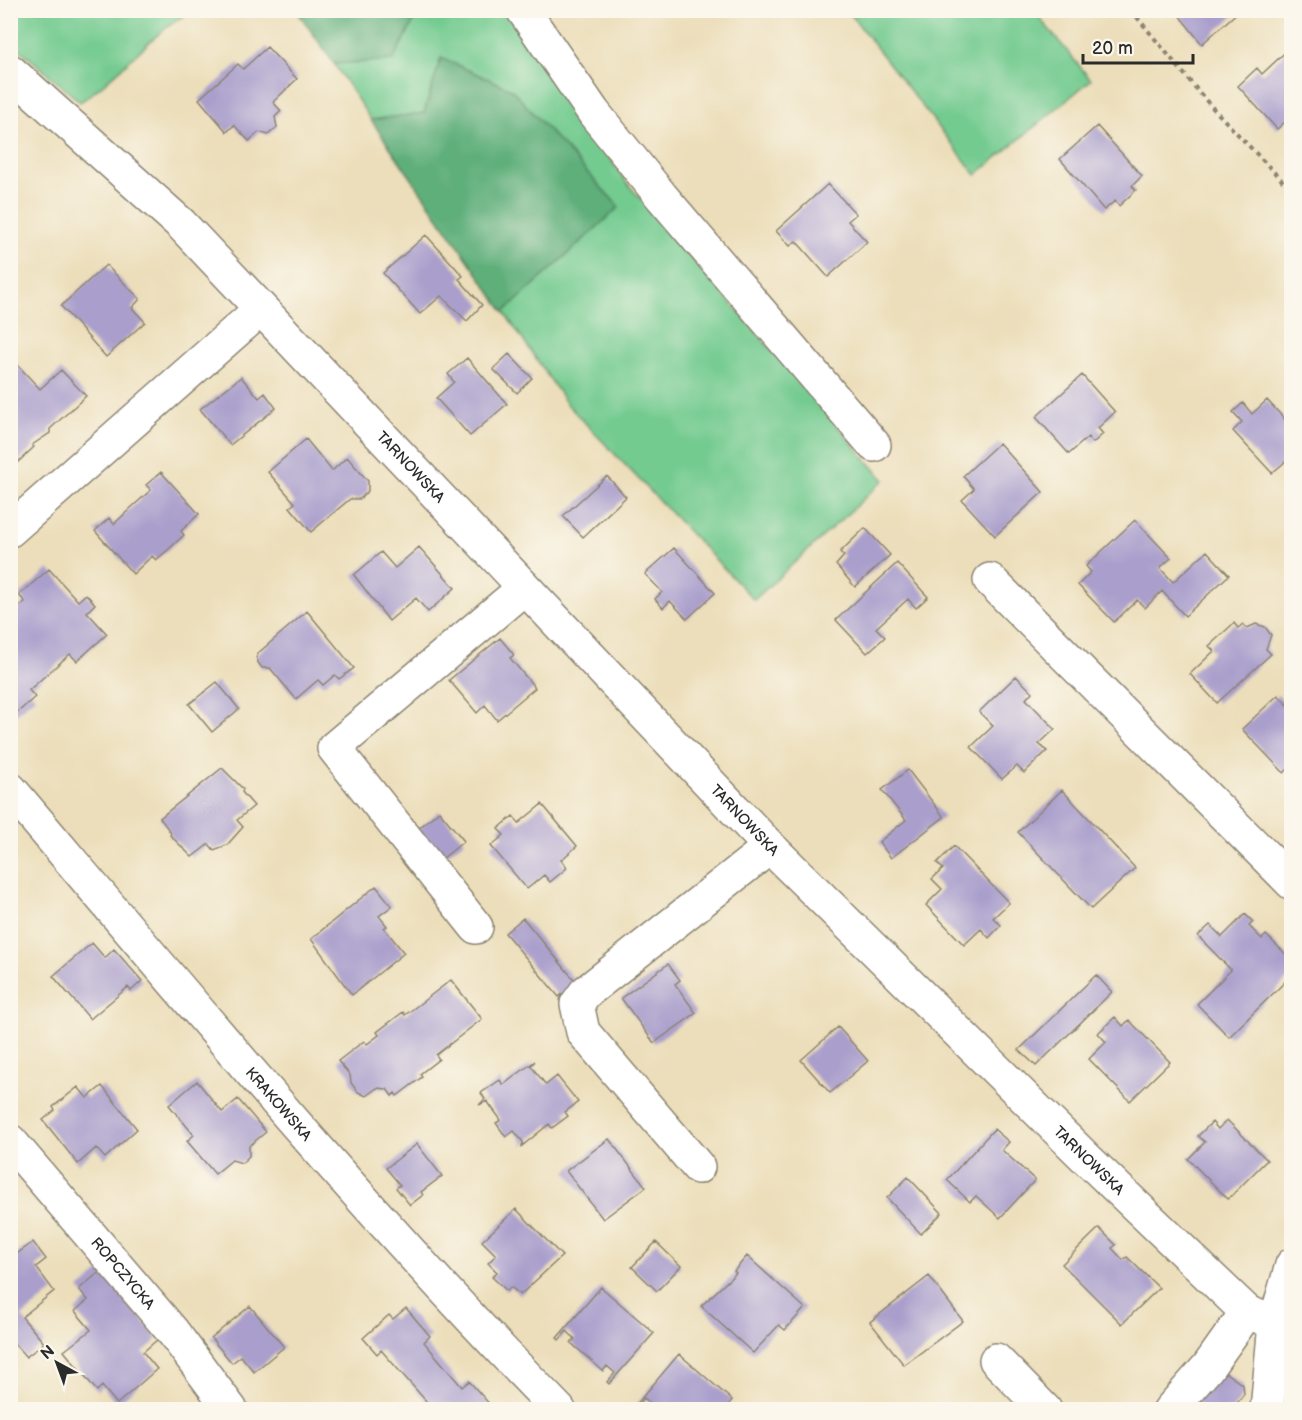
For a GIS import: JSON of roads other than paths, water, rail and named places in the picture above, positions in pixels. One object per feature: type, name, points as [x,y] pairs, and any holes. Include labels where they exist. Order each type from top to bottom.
[{"type":"street","points":[[524,10],[594,113],[654,187],[874,445]]},
{"type":"street","name":"TARNOWSKA","points":[[10,71],[181,224],[770,847],[1061,1134],[1261,1317]]},
{"type":"street","points":[[10,530],[261,309]]},
{"type":"street","points":[[990,580],[1292,883]]},
{"type":"street","points":[[476,927],[334,748],[524,588]]},
{"type":"street","name":"KRAKOWSKA","points":[[10,789],[333,1168],[493,1342],[559,1410]]},
{"type":"street","points":[[698,1167],[583,1032],[577,1004],[585,993],[770,847]]},
{"type":"street","name":"ROPCZYCKA","points":[[10,1141],[173,1332],[231,1410]]},
{"type":"street","points":[[1170,1410],[1208,1367],[1261,1317],[1292,1266]]},
{"type":"street","points":[[1261,1317],[1267,1410]]},
{"type":"street","points":[[996,1360],[1045,1410]]}]
